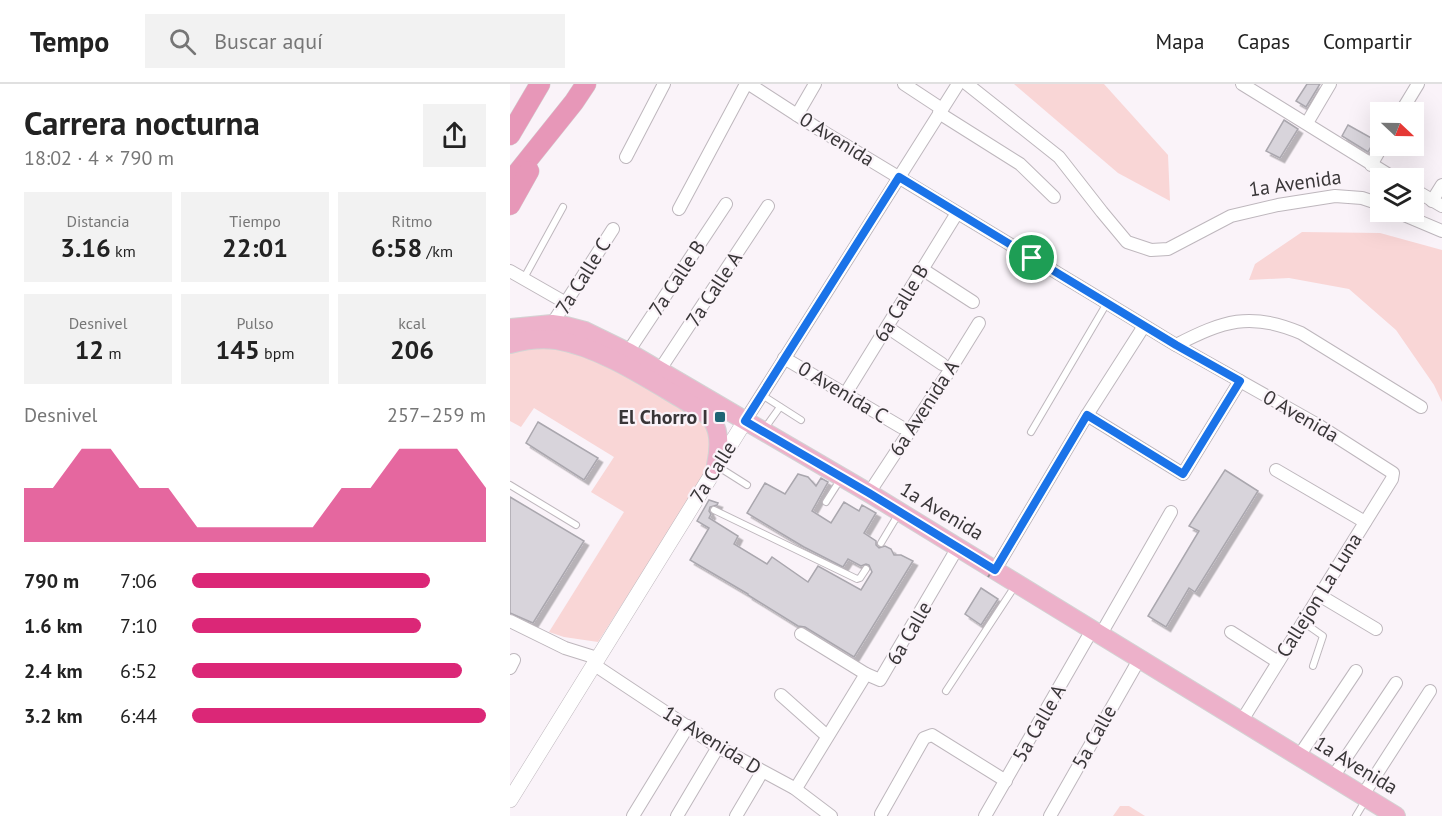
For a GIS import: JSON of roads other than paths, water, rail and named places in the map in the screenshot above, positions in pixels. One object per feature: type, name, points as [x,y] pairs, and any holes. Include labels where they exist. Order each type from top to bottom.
[{"type":"highway","points":[[512,132],[540,84]]},
{"type":"highway","points":[[510,182],[586,84]]},
{"type":"highway","points":[[510,205],[552,129]]},
{"type":"main road","name":"1a Avenida","points":[[510,328],[552,324],[585,331],[628,352],[900,511],[1396,816]]},
{"type":"main road","points":[[510,344],[530,339],[546,339],[573,344],[594,352],[660,386],[713,421],[719,450],[716,465]]},
{"type":"street","points":[[626,157],[664,84]]},
{"type":"street","points":[[679,209],[748,84]]},
{"type":"street","name":"0 Avenida","points":[[748,84],[1144,326],[1318,425],[1389,469]]},
{"type":"street","points":[[797,115],[815,84]]},
{"type":"street","points":[[904,84],[1020,164],[1054,197]]},
{"type":"street","name":"7a Calle","points":[[510,800],[595,661],[699,502],[716,465],[958,84]]},
{"type":"street","name":"1a Avenida","points":[[967,84],[1059,157],[1127,242],[1151,250],[1168,249],[1231,216],[1335,196],[1370,201]]},
{"type":"street","points":[[1242,84],[1377,168]]},
{"type":"street","points":[[1307,123],[1330,84]]},
{"type":"street","points":[[1407,102],[1418,84]]},
{"type":"street","points":[[1371,165],[1376,156]]},
{"type":"street","points":[[1424,195],[1437,203],[1442,184]]},
{"type":"street","name":"7a Calle B","points":[[628,352],[726,204]]},
{"type":"street","name":"7a Calle A","points":[[659,371],[768,206]]},
{"type":"street","name":"6a Calle B","points":[[846,393],[957,213]]},
{"type":"street","points":[[1421,222],[1442,231]]},
{"type":"street","name":"7a Calle C","points":[[552,324],[613,229]]},
{"type":"street","points":[[922,269],[973,302]]},
{"type":"street","points":[[510,271],[566,303]]},
{"type":"street","points":[[1176,345],[1208,328],[1233,321],[1281,324],[1301,333],[1421,407]]},
{"type":"street","name":"6a Avenida A","points":[[869,493],[979,323]]},
{"type":"street","points":[[994,570],[1087,415],[1144,326]]},
{"type":"street","points":[[887,327],[942,364]]},
{"type":"street","name":"0 Avenida C","points":[[784,358],[901,427]]},
{"type":"street","points":[[1087,415],[1183,474],[1240,381]]},
{"type":"street","name":"Callejon La Luna","points":[[1241,722],[1392,479],[1393,473],[1389,469]]},
{"type":"street","points":[[1276,470],[1365,522]]},
{"type":"street","points":[[1096,632],[1170,512]]},
{"type":"street","name":"6a Calle","points":[[794,788],[866,674],[877,680],[882,679],[958,547]]},
{"type":"street","points":[[1319,595],[1376,629]]},
{"type":"street","name":"1a Avenida D","points":[[510,621],[595,661],[718,747],[794,788],[831,816]]},
{"type":"street","name":"5a Calle A","points":[[985,816],[1096,632]]},
{"type":"street","points":[[1231,632],[1278,662]]},
{"type":"street","points":[[801,634],[866,674]]},
{"type":"street","name":"5a Calle","points":[[1050,816],[1140,658]]},
{"type":"street","points":[[1299,756],[1356,671]]},
{"type":"street","points":[[1333,777],[1396,683]]},
{"type":"street","points":[[1365,797],[1430,691]]},
{"type":"street","points":[[781,695],[827,736]]},
{"type":"street","points":[[633,816],[687,726]]},
{"type":"street","points":[[881,814],[924,738],[928,735],[932,735],[1006,781]]},
{"type":"street","points":[[677,816],[718,747]]},
{"type":"street","points":[[736,816],[762,771]]},
{"type":"lane","points":[[524,278],[563,207]]},
{"type":"lane","points":[[1031,432],[1107,303]]},
{"type":"lane","points":[[762,395],[801,420]]},
{"type":"lane","points":[[763,431],[780,407]]},
{"type":"lane","points":[[716,465],[747,485]]},
{"type":"lane","points":[[826,502],[842,477]]},
{"type":"lane","points":[[510,485],[576,525]]},
{"type":"lane","points":[[714,510],[857,579],[866,569]]},
{"type":"lane","points":[[881,543],[900,511]]},
{"type":"lane","points":[[946,691],[1017,583]]},
{"type":"lane","points":[[1302,621],[1323,636],[1314,666]]},
{"type":"lane","points":[[1356,816],[1365,797]]},
{"type":"place","name":"El Chorro I","points":[[720,417]]}]
